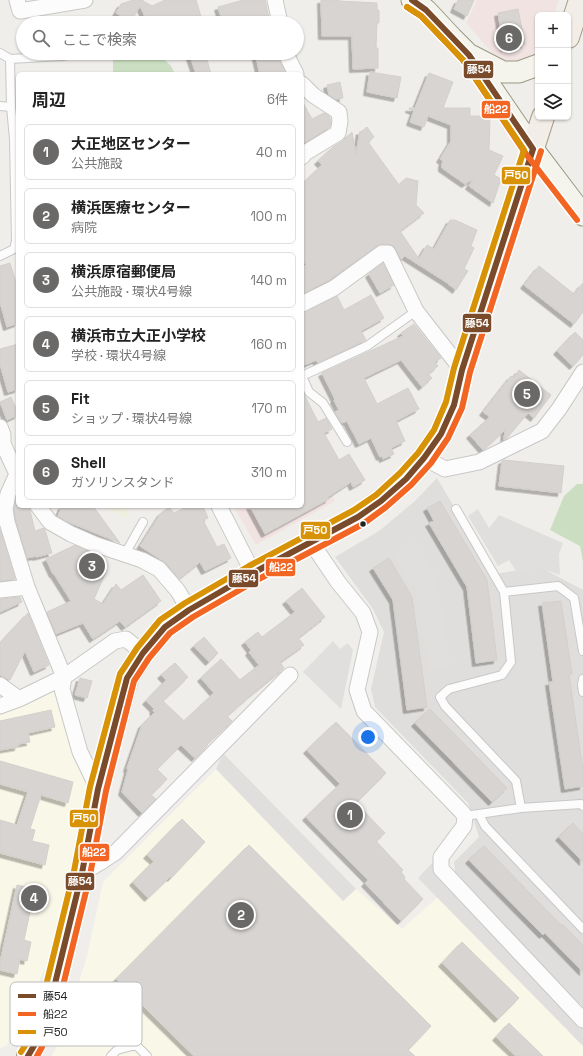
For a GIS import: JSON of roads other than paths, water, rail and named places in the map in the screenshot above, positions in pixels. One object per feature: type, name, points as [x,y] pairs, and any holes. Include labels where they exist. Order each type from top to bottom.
[{"type":"main road","points":[[412,0],[426,10],[469,55],[533,149],[583,215]]},
{"type":"main road","points":[[469,55],[503,72],[519,72],[535,66]]},
{"type":"main road","points":[[55,982],[82,873],[98,789],[127,678],[143,652],[165,627],[189,610],[253,573],[358,517],[381,501],[406,479],[424,458],[441,434],[454,404],[462,370],[541,120]]},
{"type":"main road","points":[[28,1056],[34,1046]]},
{"type":"street","points":[[17,0],[20,11],[85,0]]},
{"type":"street","points":[[275,0],[278,16]]},
{"type":"street","points":[[289,60],[295,72]]},
{"type":"street","points":[[304,86],[314,95],[339,112],[340,120],[338,133],[304,155]]},
{"type":"street","points":[[304,303],[334,288],[382,252],[388,254],[416,311],[462,370]]},
{"type":"street","points":[[424,458],[445,469],[479,462],[542,431],[560,409],[583,372]]},
{"type":"street","points":[[0,427],[3,435],[2,444],[16,473]]},
{"type":"street","points":[[16,477],[8,494],[5,509],[7,522],[27,587],[64,677],[62,689],[80,752],[98,789]]},
{"type":"street","points":[[40,508],[50,522],[71,534],[94,544],[142,560],[158,569],[178,591],[189,610]]},
{"type":"street","points":[[220,508],[253,573]]},
{"type":"street","points":[[311,542],[338,582],[363,613],[370,632],[357,690],[364,711],[461,811],[472,815],[441,857],[441,869],[583,1020]]},
{"type":"street","points":[[0,590],[27,587]]},
{"type":"street","points":[[0,706],[19,699],[64,677],[115,641],[126,639],[143,652]]},
{"type":"street","points":[[82,873],[116,852],[290,675]]},
{"type":"street","points":[[0,685],[19,699]]},
{"type":"lane","points":[[0,53],[10,59],[16,59]]},
{"type":"lane","points":[[0,256],[14,249],[16,241],[16,139],[11,107],[10,59]]},
{"type":"lane","points":[[0,106],[11,107]]},
{"type":"lane","points":[[304,375],[367,346],[416,311]]},
{"type":"lane","points":[[304,381],[309,392],[323,403],[347,442]]},
{"type":"lane","points":[[456,509],[504,592],[511,662],[502,675],[449,689],[440,697],[445,706],[516,781],[521,808]]},
{"type":"lane","points":[[125,554],[144,522]]},
{"type":"lane","points":[[504,592],[558,586],[574,598],[583,651]]},
{"type":"lane","points":[[583,679],[583,692]]},
{"type":"lane","points":[[472,815],[521,808],[582,804]]},
{"type":"lane","points":[[472,815],[485,826],[583,929]]},
{"type":"lane","points":[[111,1056],[117,1050],[132,1046]]},
{"type":"lane","points":[[137,1046],[148,1056]]},
{"type":"place","name":"Shell","points":[[509,38]]},
{"type":"place","name":"Fit","points":[[527,394]]},
{"type":"place","name":"横浜原宿郵便局","points":[[92,566]]},
{"type":"place","name":"大正地区センター","points":[[350,815]]},
{"type":"place","name":"横浜市立大正小学校","points":[[34,898]]},
{"type":"place","name":"横浜医療センター","points":[[241,915]]}]
